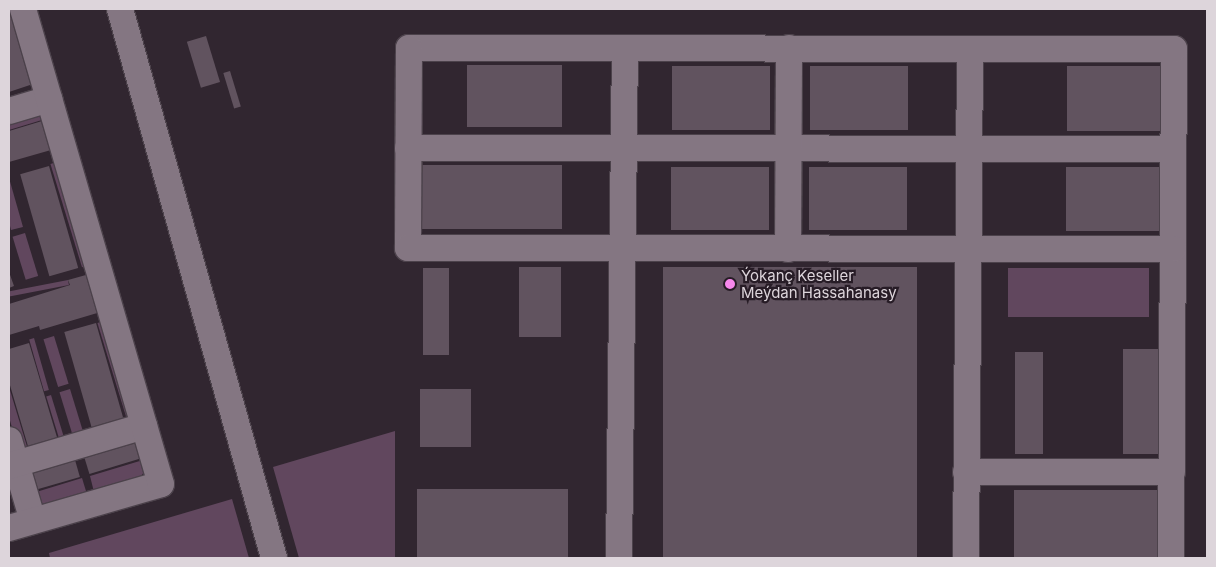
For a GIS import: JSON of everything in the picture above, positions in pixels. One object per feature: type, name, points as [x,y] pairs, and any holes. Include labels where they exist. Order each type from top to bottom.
[{"type":"street","points":[[23,9],[161,484],[21,525],[11,457],[144,426]]},
{"type":"street","points":[[120,9],[274,558]]},
{"type":"street","points":[[1172,558],[1174,49],[409,48],[408,248],[1173,249]]},
{"type":"street","points":[[619,558],[625,48]]},
{"type":"street","points":[[788,249],[789,48]]},
{"type":"street","points":[[966,558],[970,48]]},
{"type":"street","points":[[9,111],[50,99]]},
{"type":"street","points":[[408,148],[1173,149]]},
{"type":"street","points":[[966,472],[1172,472]]},
{"type":"shaded area","points":[[46,113],[42,120],[9,130],[9,124]]},
{"type":"shaded area","points":[[60,161],[92,264],[82,267],[50,164]]},
{"type":"shaded area","points":[[9,178],[23,227],[11,230],[9,222]]},
{"type":"shaded area","points":[[25,233],[38,276],[26,280],[13,237]]},
{"type":"shaded area","points":[[1008,268],[1149,268],[1149,317],[1008,317]]},
{"type":"shaded area","points":[[68,280],[69,285],[9,297],[9,291]]},
{"type":"shaded area","points":[[107,320],[137,419],[128,422],[97,323]]},
{"type":"shaded area","points":[[54,336],[69,384],[58,387],[43,339]]},
{"type":"shaded area","points":[[34,338],[49,390],[44,391],[29,339]]},
{"type":"shaded area","points":[[9,387],[29,453],[20,456],[9,417]]},
{"type":"shaded area","points":[[70,389],[84,436],[74,439],[59,392]]},
{"type":"shaded area","points":[[51,395],[65,442],[61,443],[46,396]]},
{"type":"shaded area","points":[[395,431],[395,558],[299,558],[273,467]]},
{"type":"shaded area","points":[[143,460],[145,471],[140,477],[94,492],[90,476]]},
{"type":"shaded area","points":[[82,478],[87,494],[36,510],[31,493]]},
{"type":"shaded area","points":[[232,499],[249,558],[50,558],[49,553]]},
{"type":"building","points":[[9,9],[33,84],[9,92]]},
{"type":"building","points":[[206,36],[220,82],[201,88],[187,42]]},
{"type":"building","points":[[467,65],[562,65],[562,127],[467,127]]},
{"type":"building","points":[[672,66],[770,66],[770,130],[672,130]]},
{"type":"building","points":[[810,66],[908,66],[908,130],[810,130]]},
{"type":"building","points":[[1067,66],[1162,66],[1162,131],[1067,131]]},
{"type":"building","points":[[230,71],[241,106],[234,108],[223,73]]},
{"type":"building","points":[[42,121],[51,150],[9,162],[9,131]]},
{"type":"building","points":[[420,165],[562,165],[562,229],[420,229]]},
{"type":"building","points":[[49,166],[78,268],[49,276],[20,174]]},
{"type":"building","points":[[671,167],[769,167],[769,230],[671,230]]},
{"type":"building","points":[[809,167],[907,167],[907,230],[809,230]]},
{"type":"building","points":[[1066,167],[1162,167],[1162,231],[1066,231]]},
{"type":"building","points":[[519,267],[561,267],[561,337],[519,337]]},
{"type":"building","points":[[663,267],[917,267],[917,558],[663,558]]},
{"type":"building","points":[[423,268],[449,268],[449,355],[423,355]]},
{"type":"building","points":[[9,272],[14,286],[9,288]]},
{"type":"building","points":[[93,273],[104,311],[40,330],[39,326],[9,335],[9,304],[70,285],[68,280]]},
{"type":"building","points":[[96,323],[125,424],[93,433],[64,332]]},
{"type":"building","points":[[29,343],[59,444],[30,453],[9,382],[9,349]]},
{"type":"building","points":[[1123,349],[1161,349],[1161,454],[1123,454]]},
{"type":"building","points":[[1015,352],[1043,352],[1043,454],[1015,454]]},
{"type":"building","points":[[420,389],[471,389],[471,447],[420,447]]},
{"type":"building","points":[[135,435],[142,458],[89,474],[82,451]]},
{"type":"building","points":[[73,453],[80,477],[29,492],[22,468]]},
{"type":"building","points":[[417,489],[568,489],[568,558],[417,558]]},
{"type":"building","points":[[1014,490],[1163,490],[1163,558],[1014,558]]},
{"type":"place","name":"Ýokanç Keseller Meýdan Hassahanasy","points":[[730,284]]}]
